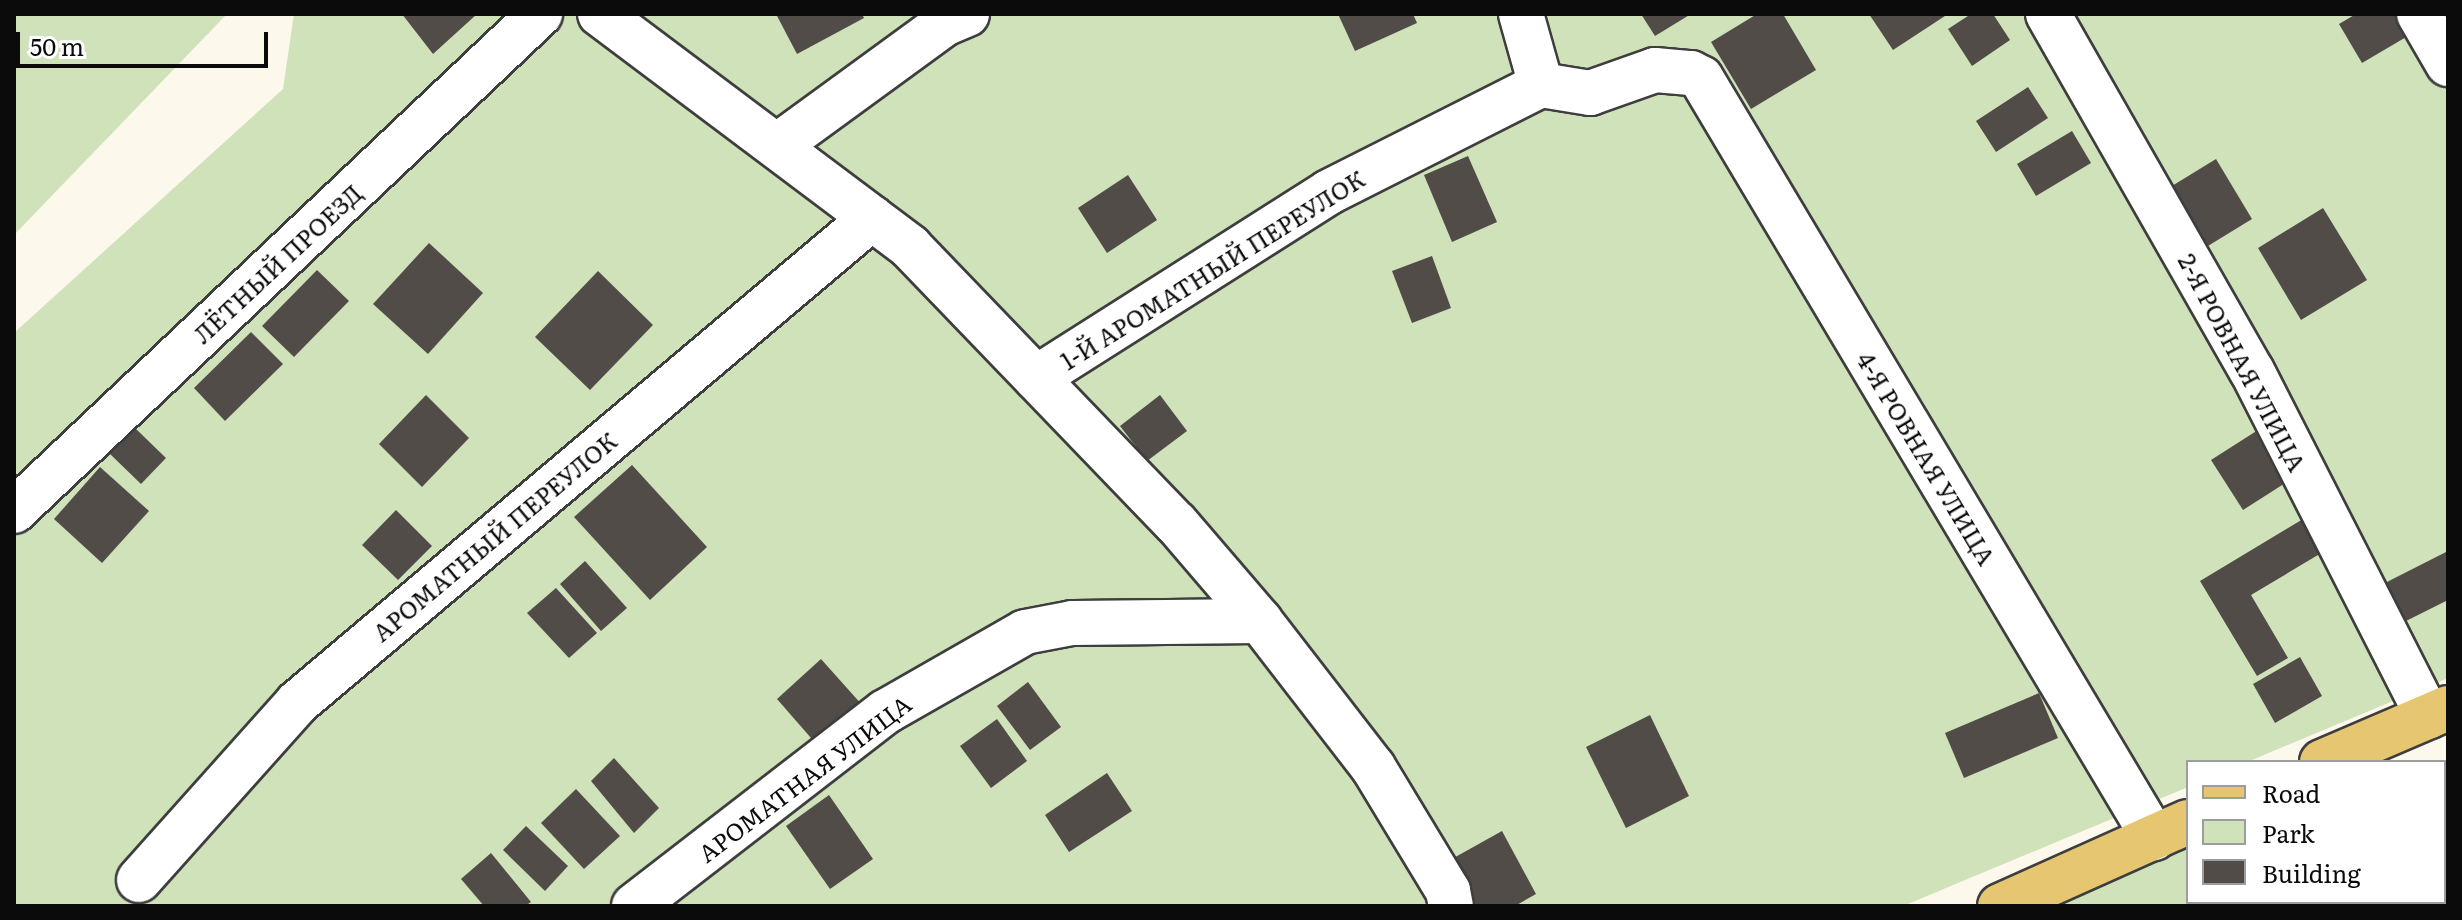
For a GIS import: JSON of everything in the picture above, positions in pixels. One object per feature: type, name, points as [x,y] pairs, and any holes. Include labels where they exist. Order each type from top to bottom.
[{"type":"main road","points":[[2346,757],[2438,712]]},
{"type":"main road","points":[[2000,906],[2048,896],[2171,830]]},
{"type":"street","name":"ЛЁТНЫЙ ПРОЕЗД","points":[[14,511],[540,14]]},
{"type":"street","points":[[600,14],[910,247],[1176,523],[1260,621],[1373,767],[1448,891],[1451,906]]},
{"type":"street","points":[[777,146],[944,24],[967,14]]},
{"type":"street","points":[[1521,14],[1541,85]]},
{"type":"street","name":"2-Я РОВНАЯ УЛИЦА","points":[[2048,14],[2252,371],[2438,712]]},
{"type":"street","points":[[2419,14],[2448,64]]},
{"type":"street","name":"4-Я РОВНАЯ УЛИЦА","points":[[1541,85],[1590,93],[1668,69],[1701,78],[2171,830]]},
{"type":"street","name":"1-Й АРОМАТНЫЙ ПЕРЕУЛОК","points":[[1036,378],[1329,192],[1541,85]]},
{"type":"street","name":"АРОМАТНЫЙ ПЕРЕУЛОК","points":[[139,880],[297,703],[872,218]]},
{"type":"street","name":"АРОМАТНАЯ УЛИЦА","points":[[634,906],[885,712],[1025,632],[1072,623],[1260,621]]},
{"type":"green space","points":[[14,14],[227,14],[14,235]]},
{"type":"green space","points":[[294,14],[2448,14],[2448,678],[2252,760],[2186,760],[2186,788],[1903,906],[14,906],[14,333],[283,89]]},
{"type":"green space","points":[[2186,840],[2186,904],[2401,906],[2038,906]]},
{"type":"building","points":[[402,14],[477,14],[433,54]]},
{"type":"building","points":[[776,14],[862,14],[864,18],[797,54]]},
{"type":"building","points":[[1338,14],[1413,14],[1417,23],[1355,51]]},
{"type":"building","points":[[1641,14],[1691,14],[1655,36]]},
{"type":"building","points":[[1757,14],[1783,14],[1816,70],[1751,109],[1711,42]]},
{"type":"building","points":[[1869,14],[1948,14],[1893,50]]},
{"type":"building","points":[[1971,14],[1993,14],[2010,40],[1972,66],[1948,29]]},
{"type":"building","points":[[2356,14],[2402,14],[2413,33],[2362,63],[2339,24]]},
{"type":"building","points":[[2028,87],[2048,118],[1996,152],[1976,121]]},
{"type":"building","points":[[2072,131],[2091,163],[2036,196],[2017,164]]},
{"type":"building","points":[[1468,156],[1497,222],[1452,242],[1424,175]]},
{"type":"building","points":[[2216,159],[2252,219],[2203,249],[2167,189]]},
{"type":"building","points":[[1128,175],[1157,220],[1107,253],[1078,208]]},
{"type":"building","points":[[2323,208],[2367,280],[2301,320],[2258,248]]},
{"type":"building","points":[[429,243],[483,293],[428,354],[373,304]]},
{"type":"building","points":[[1432,256],[1451,308],[1412,323],[1392,271]]},
{"type":"building","points":[[317,270],[349,301],[294,357],[262,326]]},
{"type":"building","points":[[598,271],[653,325],[590,390],[535,337]]},
{"type":"building","points":[[251,332],[283,364],[225,421],[194,388]]},
{"type":"building","points":[[426,395],[469,438],[422,487],[379,444]]},
{"type":"building","points":[[1160,395],[1187,431],[1147,461],[1120,426]]},
{"type":"building","points":[[135,428],[166,458],[141,484],[110,454]]},
{"type":"building","points":[[2258,430],[2290,480],[2243,510],[2211,460]]},
{"type":"building","points":[[632,465],[707,547],[650,600],[574,517]]},
{"type":"building","points":[[100,467],[149,511],[102,563],[54,519]]},
{"type":"building","points":[[396,510],[432,546],[398,580],[362,545]]},
{"type":"building","points":[[2308,516],[2328,549],[2251,595],[2288,658],[2257,676],[2200,581]]},
{"type":"building","points":[[2448,551],[2448,600],[2400,624],[2381,585]]},
{"type":"building","points":[[585,561],[627,608],[601,631],[560,584]]},
{"type":"building","points":[[556,588],[597,633],[569,658],[527,613]]},
{"type":"building","points":[[2300,657],[2322,696],[2275,723],[2253,684]]},
{"type":"building","points":[[821,659],[863,706],[818,746],[777,699]]},
{"type":"building","points":[[1028,682],[1061,727],[1030,750],[997,706]]},
{"type":"building","points":[[2039,693],[2058,738],[1964,778],[1945,733]]},
{"type":"building","points":[[1650,715],[1689,796],[1626,828],[1586,747]]},
{"type":"building","points":[[997,719],[1027,761],[991,788],[960,746]]},
{"type":"building","points":[[614,758],[659,808],[634,833],[591,781]]},
{"type":"building","points":[[1107,773],[1132,811],[1069,852],[1045,815]]},
{"type":"building","points":[[576,789],[620,836],[584,869],[541,823]]},
{"type":"building","points":[[829,795],[873,859],[830,889],[786,826]]},
{"type":"building","points":[[2448,824],[2448,897],[2446,862]]},
{"type":"building","points":[[526,826],[568,866],[545,891],[503,850]]},
{"type":"building","points":[[1502,831],[1536,894],[1515,906],[1476,906],[1450,860]]},
{"type":"building","points":[[491,853],[531,902],[525,906],[484,906],[461,879]]},
{"type":"building","points":[[2293,904],[2387,906],[2294,906]]}]
